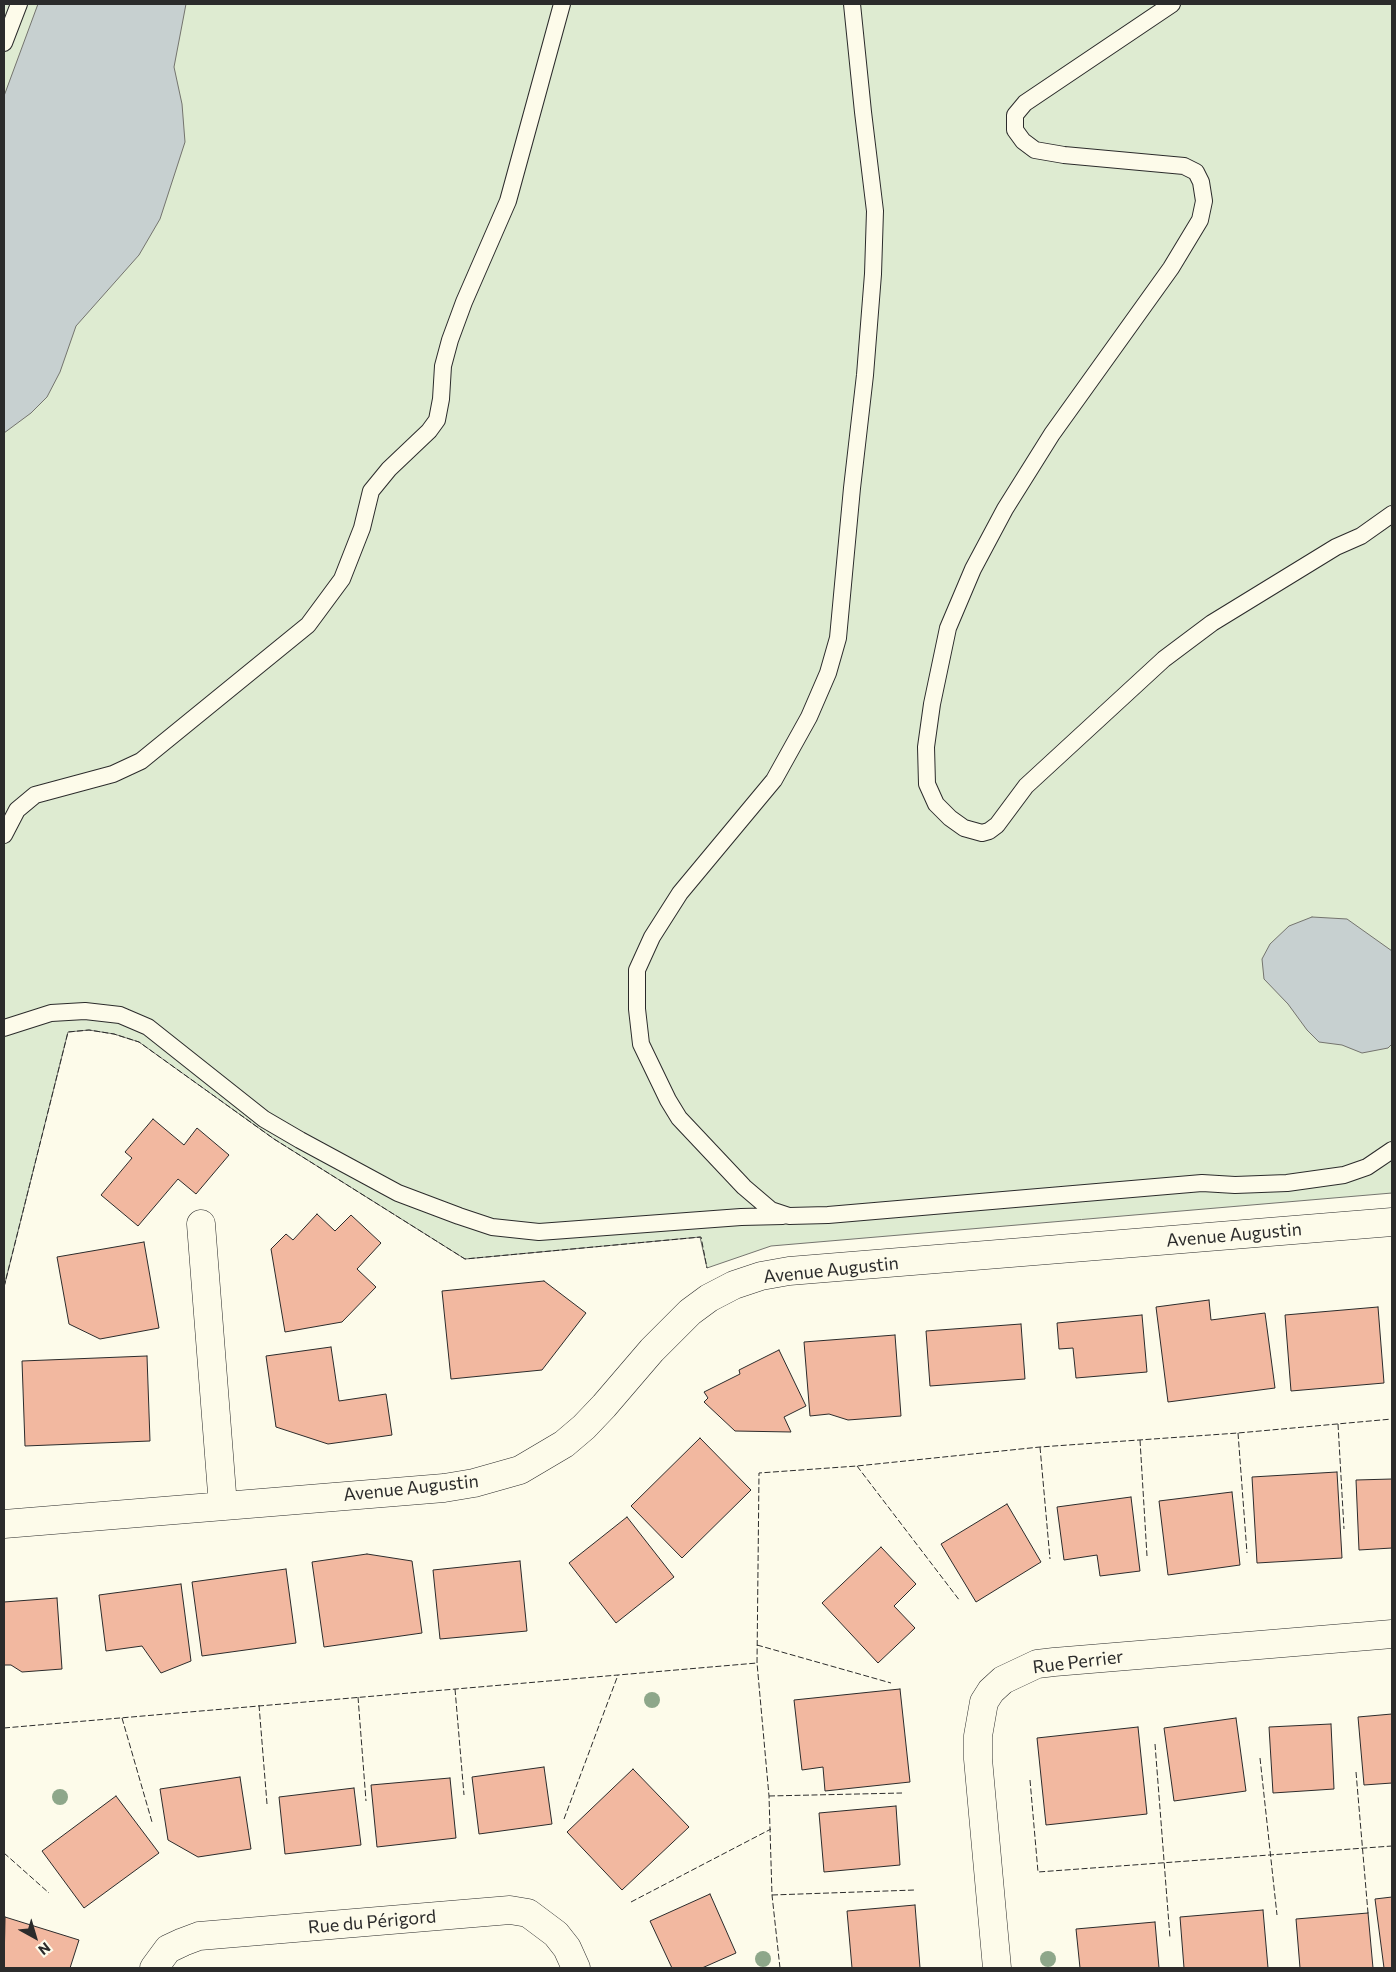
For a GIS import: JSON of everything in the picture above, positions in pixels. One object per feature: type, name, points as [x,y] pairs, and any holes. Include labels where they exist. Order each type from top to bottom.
[{"type":"street","name":"Avenue Augustin","points":[[4,1524],[444,1488],[474,1484],[520,1470],[564,1444],[584,1427],[652,1350],[690,1312],[709,1298],[761,1276],[790,1271],[1392,1222]]},
{"type":"street","points":[[201,1224],[223,1506]]},
{"type":"street","name":"Rue Perrier","points":[[997,1968],[978,1760],[978,1736],[984,1702],[991,1691],[1003,1680],[1037,1664],[1392,1634]]},
{"type":"street","name":"Rue du Périgord","points":[[154,1968],[168,1950],[199,1936],[510,1910],[528,1913],[556,1934],[566,1948],[576,1968]]},
{"type":"lane","points":[[4,43],[19,4]]},
{"type":"lane","points":[[4,835],[17,810],[35,795],[113,774],[141,761],[308,625],[342,579],[362,528],[372,491],[389,470],[429,431],[437,420],[441,399],[443,366],[450,340],[508,202],[562,4]]},
{"type":"lane","points":[[789,1216],[771,1210],[744,1187],[679,1118],[668,1100],[641,1044],[637,1009],[637,970],[652,937],[680,893],[774,780],[809,717],[828,673],[838,638],[865,374],[873,274],[875,211],[862,112],[852,4]]},
{"type":"lane","points":[[1172,4],[1024,103],[1014,114],[1015,130],[1023,141],[1035,150],[1064,155],[1184,166],[1196,172],[1201,182],[1204,201],[1200,220],[1171,268],[1052,434],[1005,509],[973,569],[948,628],[932,704],[926,747],[927,784],[936,804],[950,818],[964,828],[982,833],[990,831],[997,825],[1026,786],[1164,659],[1212,622],[1336,547],[1361,536],[1392,514]]},
{"type":"lane","points":[[4,1028],[52,1013],[85,1011],[120,1015],[148,1028],[264,1119],[398,1192],[458,1216],[492,1227],[539,1232],[741,1217],[828,1215],[1202,1183],[1236,1185],[1287,1183],[1344,1175],[1367,1167],[1392,1150]]},
{"type":"green space","points":[[4,4],[1392,4],[1392,1193],[771,1246],[707,1268],[700,1237],[465,1259],[274,1139],[139,1042],[114,1034],[89,1030],[68,1032],[4,1287]]},
{"type":"shaded area","points":[[38,4],[186,4],[174,67],[182,104],[185,142],[160,219],[139,255],[76,326],[60,372],[47,397],[31,413],[4,433],[4,96]]},
{"type":"shaded area","points":[[1312,917],[1347,919],[1392,951],[1392,1044],[1388,1048],[1362,1053],[1342,1045],[1319,1042],[1307,1030],[1288,1004],[1264,979],[1262,959],[1270,944],[1289,926]]},
{"type":"building","points":[[153,1119],[184,1145],[197,1128],[229,1155],[196,1194],[178,1179],[138,1226],[101,1195],[132,1158],[125,1152]]},
{"type":"building","points":[[317,1214],[335,1231],[351,1215],[381,1243],[357,1269],[376,1287],[342,1322],[285,1332],[271,1249],[286,1234],[293,1240]]},
{"type":"building","points":[[144,1242],[159,1328],[100,1339],[69,1324],[57,1257]]},
{"type":"building","points":[[544,1281],[586,1313],[542,1370],[451,1379],[442,1291]]},
{"type":"building","points":[[1209,1300],[1211,1320],[1265,1313],[1275,1388],[1168,1402],[1156,1307]]},
{"type":"building","points":[[1378,1307],[1384,1383],[1291,1391],[1285,1315]]},
{"type":"building","points":[[1142,1315],[1147,1372],[1076,1378],[1073,1348],[1059,1349],[1057,1323]]},
{"type":"building","points":[[1021,1324],[1025,1379],[930,1386],[926,1331]]},
{"type":"building","points":[[895,1335],[901,1416],[848,1420],[829,1414],[810,1416],[804,1342]]},
{"type":"building","points":[[331,1347],[339,1401],[386,1394],[392,1435],[328,1444],[276,1427],[266,1356]]},
{"type":"building","points":[[779,1350],[806,1406],[784,1417],[791,1432],[735,1431],[704,1402],[708,1398],[704,1392],[740,1374],[739,1370]]},
{"type":"building","points":[[147,1356],[150,1441],[25,1446],[22,1361]]},
{"type":"building","points":[[700,1438],[751,1490],[682,1558],[631,1506]]},
{"type":"building","points":[[1337,1472],[1342,1558],[1257,1563],[1252,1477]]},
{"type":"building","points":[[1392,1479],[1392,1548],[1359,1550],[1356,1480]]},
{"type":"building","points":[[1232,1492],[1240,1565],[1168,1575],[1159,1501]]},
{"type":"building","points":[[1131,1497],[1140,1571],[1100,1576],[1097,1555],[1064,1560],[1057,1507]]},
{"type":"building","points":[[1007,1504],[1041,1562],[976,1602],[941,1544]]},
{"type":"building","points":[[627,1517],[674,1577],[616,1623],[569,1563]]},
{"type":"building","points":[[881,1547],[916,1584],[894,1606],[915,1628],[878,1663],[822,1603]]},
{"type":"building","points":[[367,1554],[412,1561],[422,1633],[324,1647],[312,1562]]},
{"type":"building","points":[[520,1561],[527,1631],[440,1639],[433,1570]]},
{"type":"building","points":[[286,1569],[296,1643],[202,1656],[192,1582]]},
{"type":"building","points":[[181,1584],[191,1661],[161,1673],[142,1646],[106,1651],[99,1595]]},
{"type":"building","points":[[57,1598],[62,1669],[22,1672],[11,1665],[4,1665],[4,1602]]},
{"type":"building","points":[[900,1689],[910,1782],[825,1791],[823,1767],[802,1770],[794,1700]]},
{"type":"building","points":[[1392,1714],[1392,1783],[1364,1785],[1358,1717]]},
{"type":"building","points":[[1236,1718],[1246,1791],[1174,1801],[1164,1728]]},
{"type":"building","points":[[1331,1724],[1334,1789],[1273,1793],[1269,1727]]},
{"type":"building","points":[[1138,1727],[1147,1814],[1046,1825],[1037,1738]]},
{"type":"building","points":[[544,1767],[552,1824],[479,1834],[472,1777]]},
{"type":"building","points":[[633,1769],[689,1827],[622,1890],[567,1832]]},
{"type":"building","points":[[240,1777],[251,1849],[198,1857],[168,1840],[160,1789]]},
{"type":"building","points":[[450,1778],[456,1838],[377,1847],[371,1785]]},
{"type":"building","points":[[354,1788],[361,1845],[285,1854],[279,1797]]},
{"type":"building","points":[[116,1796],[159,1853],[84,1908],[42,1851]]},
{"type":"building","points":[[896,1806],[900,1865],[824,1872],[819,1813]]},
{"type":"building","points":[[710,1894],[736,1953],[702,1968],[672,1968],[650,1921]]},
{"type":"building","points":[[1392,1897],[1392,1968],[1384,1968],[1375,1899]]},
{"type":"building","points":[[915,1905],[920,1968],[852,1968],[847,1911]]},
{"type":"building","points":[[1263,1910],[1268,1968],[1184,1968],[1180,1917]]},
{"type":"building","points":[[1368,1913],[1373,1968],[1300,1968],[1296,1919]]},
{"type":"building","points":[[5,1917],[79,1940],[70,1968],[4,1968]]},
{"type":"building","points":[[1155,1922],[1159,1968],[1080,1968],[1076,1929]]},
{"type":"fence","points":[[4,1287],[68,1032],[89,1030],[114,1034],[139,1042],[274,1139],[465,1259],[701,1237],[707,1268]]},
{"type":"fence","points":[[780,1968],[772,1895],[769,1796],[757,1663],[759,1473],[857,1466],[1040,1447],[1238,1433],[1392,1419]]},
{"type":"fence","points":[[1338,1424],[1344,1529]]},
{"type":"fence","points":[[1238,1433],[1247,1553]]},
{"type":"fence","points":[[1140,1440],[1147,1556]]},
{"type":"fence","points":[[1040,1447],[1050,1559]]},
{"type":"fence","points":[[857,1466],[960,1601]]},
{"type":"fence","points":[[757,1645],[891,1683]]},
{"type":"fence","points":[[4,1728],[757,1663]]},
{"type":"fence","points":[[564,1819],[618,1675]]},
{"type":"fence","points":[[455,1689],[464,1795]]},
{"type":"fence","points":[[358,1697],[366,1801]]},
{"type":"fence","points":[[259,1705],[267,1804]]},
{"type":"fence","points":[[122,1718],[152,1822]]},
{"type":"fence","points":[[1155,1744],[1170,1938]]},
{"type":"fence","points":[[1260,1758],[1277,1915]]},
{"type":"fence","points":[[1356,1772],[1368,1913]]},
{"type":"fence","points":[[1030,1780],[1038,1872],[1392,1846]]},
{"type":"fence","points":[[769,1796],[902,1793]]},
{"type":"fence","points":[[631,1902],[771,1829]]},
{"type":"fence","points":[[4,1853],[49,1893]]},
{"type":"fence","points":[[772,1895],[915,1890]]}]
